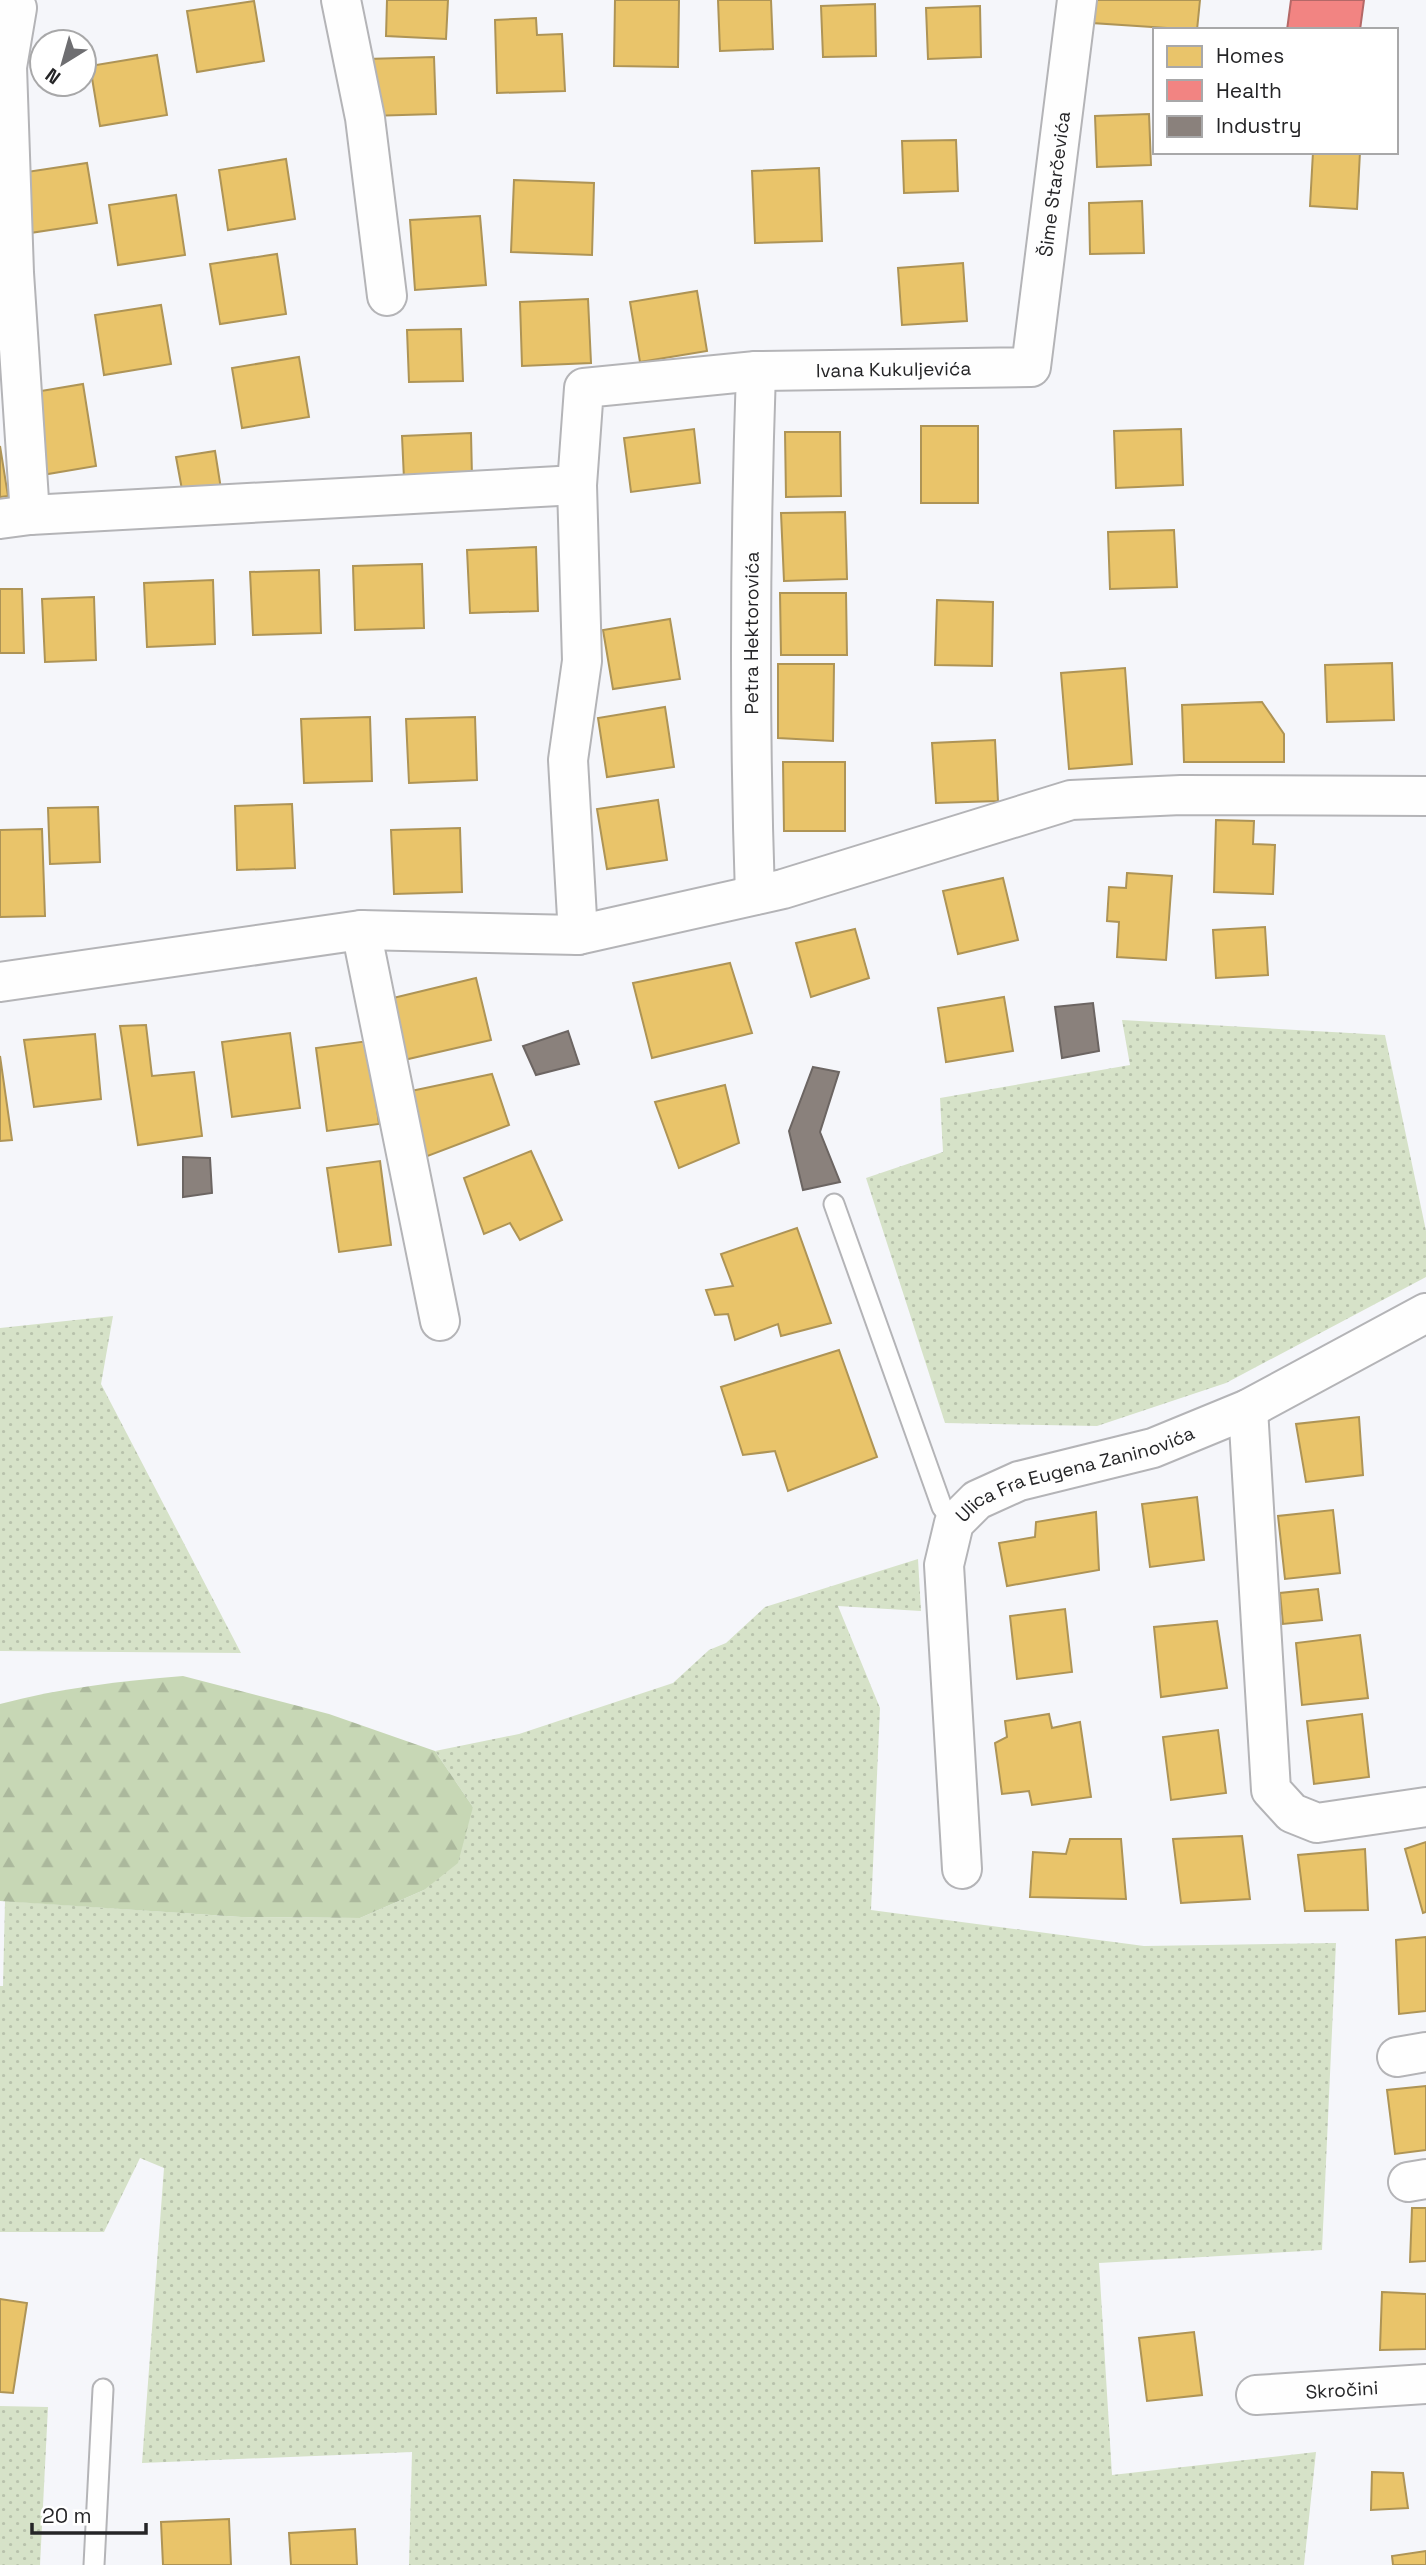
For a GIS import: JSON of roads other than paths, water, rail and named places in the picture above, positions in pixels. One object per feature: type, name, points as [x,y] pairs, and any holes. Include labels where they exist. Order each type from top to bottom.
[{"type":"street","points":[[341,0],[365,118],[387,296]]},
{"type":"street","name":"Šime Starčevića","points":[[1031,367],[1077,0]]},
{"type":"street","points":[[16,9],[7,67],[14,273],[15,517],[578,485],[582,661],[568,760],[578,935]]},
{"type":"street","name":"Ivana Kukuljevića","points":[[578,485],[584,388],[756,371],[1031,367]]},
{"type":"street","name":"Petra Hektorovića","points":[[755,895],[750,708],[750,527],[756,371]]},
{"type":"street","points":[[0,982],[361,930],[578,935],[783,889],[1071,800],[1181,795],[1426,796]]},
{"type":"street","points":[[361,930],[440,1321]]},
{"type":"street","name":"Ulica Fra Eugena Zaninovića","points":[[962,1870],[944,1565],[954,1523],[977,1500],[1019,1481],[1153,1448],[1248,1409],[1426,1313]]},
{"type":"street","points":[[1248,1409],[1272,1790],[1292,1813],[1317,1823],[1426,1807]]},
{"type":"street","name":"Skročini","points":[[1256,2395],[1426,2384]]},
{"type":"lane","points":[[834,1203],[942,1507],[954,1523]]},
{"type":"lane","points":[[94,2565],[103,2389]]}]
